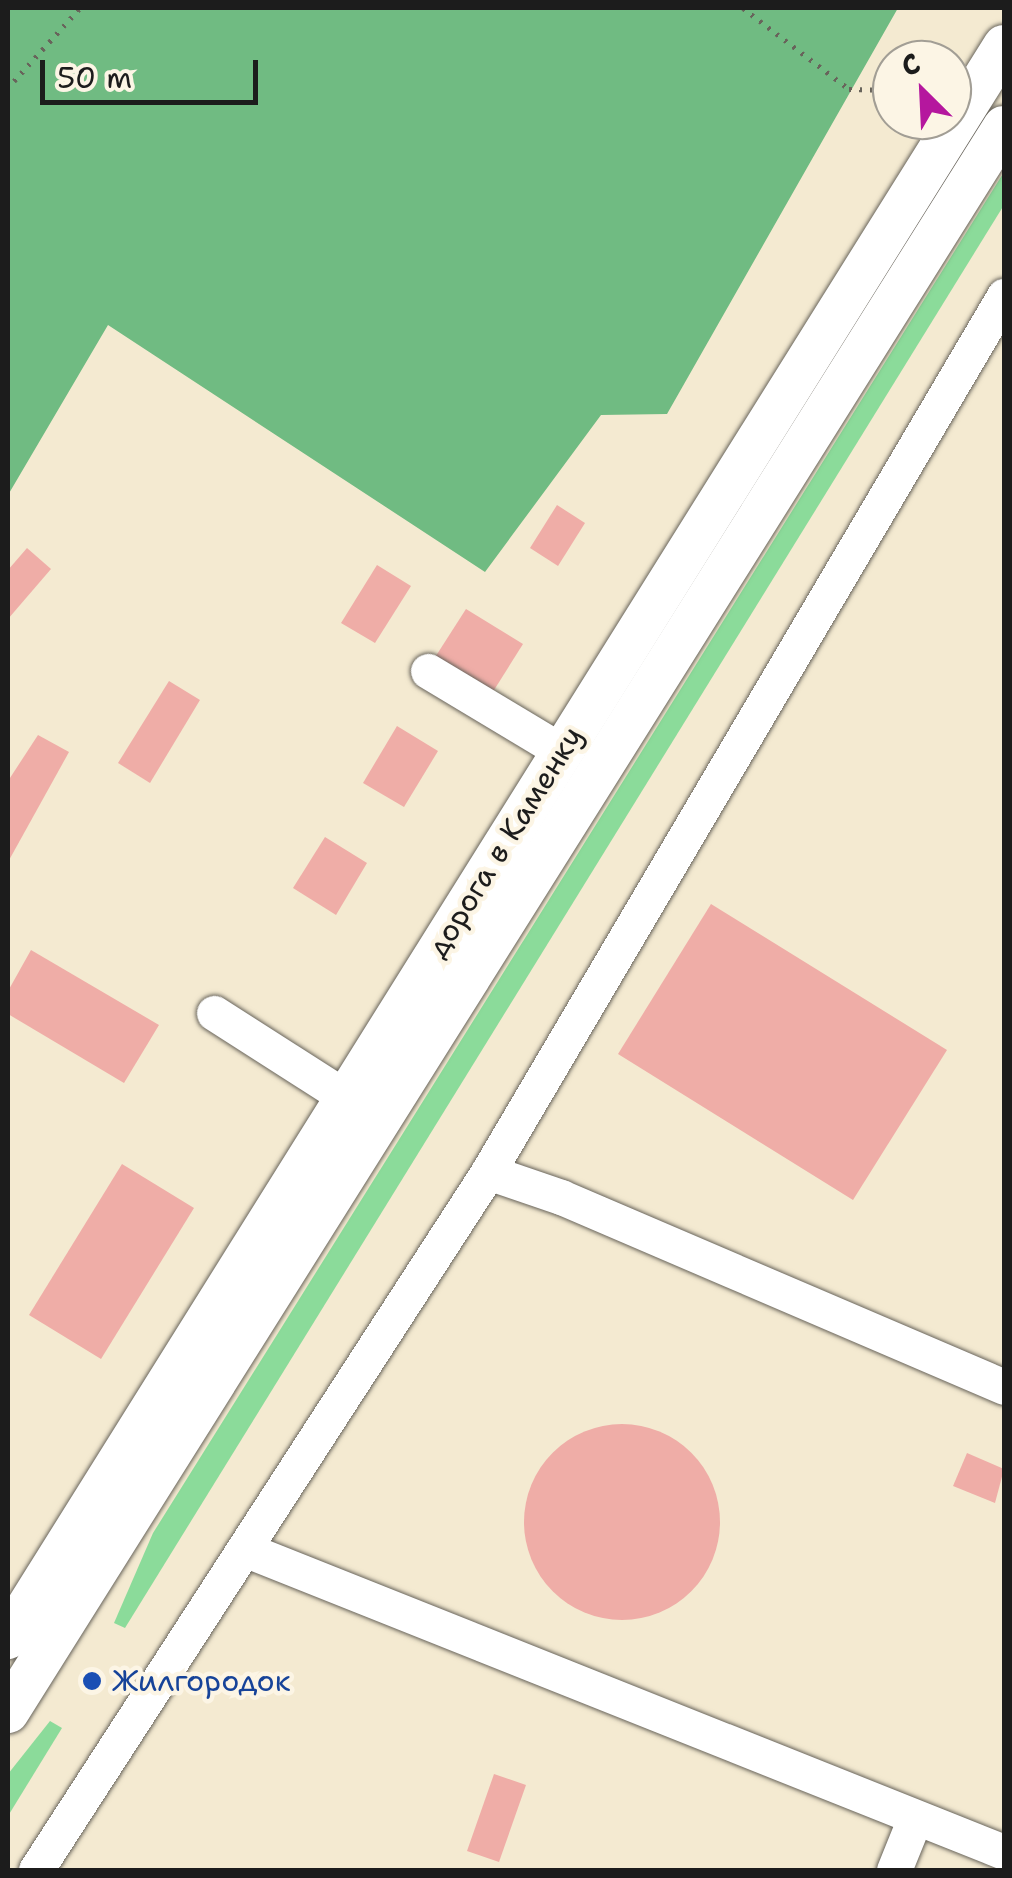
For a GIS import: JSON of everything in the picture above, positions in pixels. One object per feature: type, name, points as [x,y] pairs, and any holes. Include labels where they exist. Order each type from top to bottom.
[{"type":"main road","name":"дорога в Каменку","points":[[8,1638],[1004,46]]},
{"type":"main road","name":"дорога в Каменку","points":[[8,1712],[1004,127]]},
{"type":"lane","points":[[36,1870],[488,1172],[1004,296]]},
{"type":"lane","points":[[428,671],[561,751]]},
{"type":"lane","points":[[214,1014],[347,1098]]},
{"type":"lane","points":[[488,1172],[561,1196],[1004,1388]]},
{"type":"lane","points":[[244,1549],[1004,1852]]},
{"type":"lane","points":[[894,1870],[915,1818]]},
{"type":"path","points":[[14,81],[80,8]]},
{"type":"path","points":[[744,8],[849,89],[872,90]]},
{"type":"green space","points":[[8,8],[898,8],[880,40],[872,40],[872,54],[667,414],[601,415],[485,572],[108,325],[8,495]]},
{"type":"green space","points":[[1004,172],[1004,205],[125,1628],[114,1623],[153,1533]]},
{"type":"green space","points":[[50,1721],[62,1728],[8,1816],[8,1774]]},
{"type":"building","points":[[557,505],[585,523],[558,566],[530,548]]},
{"type":"building","points":[[27,548],[51,569],[8,619],[8,570]]},
{"type":"building","points":[[377,565],[411,586],[375,643],[341,623]]},
{"type":"building","points":[[466,609],[523,644],[489,698],[432,662]]},
{"type":"building","points":[[169,681],[200,700],[150,783],[118,763]]},
{"type":"building","points":[[397,726],[438,751],[404,807],[363,783]]},
{"type":"building","points":[[38,735],[69,752],[8,862],[8,781]]},
{"type":"building","points":[[325,837],[367,863],[336,915],[293,888]]},
{"type":"building","points":[[711,904],[947,1050],[853,1200],[618,1054]]},
{"type":"building","points":[[31,950],[159,1025],[124,1083],[8,1014],[8,991]]},
{"type":"building","points":[[122,1164],[194,1208],[101,1359],[29,1315]]},
{"type":"building","points":[[622,1424],[660,1431],[691,1453],[713,1484],[720,1522],[713,1560],[691,1591],[660,1613],[622,1620],[584,1613],[553,1591],[531,1560],[524,1522],[531,1484],[553,1453],[584,1431]]},
{"type":"building","points":[[967,1453],[1004,1469],[995,1503],[953,1486]]},
{"type":"building","points":[[494,1774],[526,1785],[499,1862],[467,1851]]},
{"type":"place","name":"Жилгородок","points":[[92,1681]]}]
